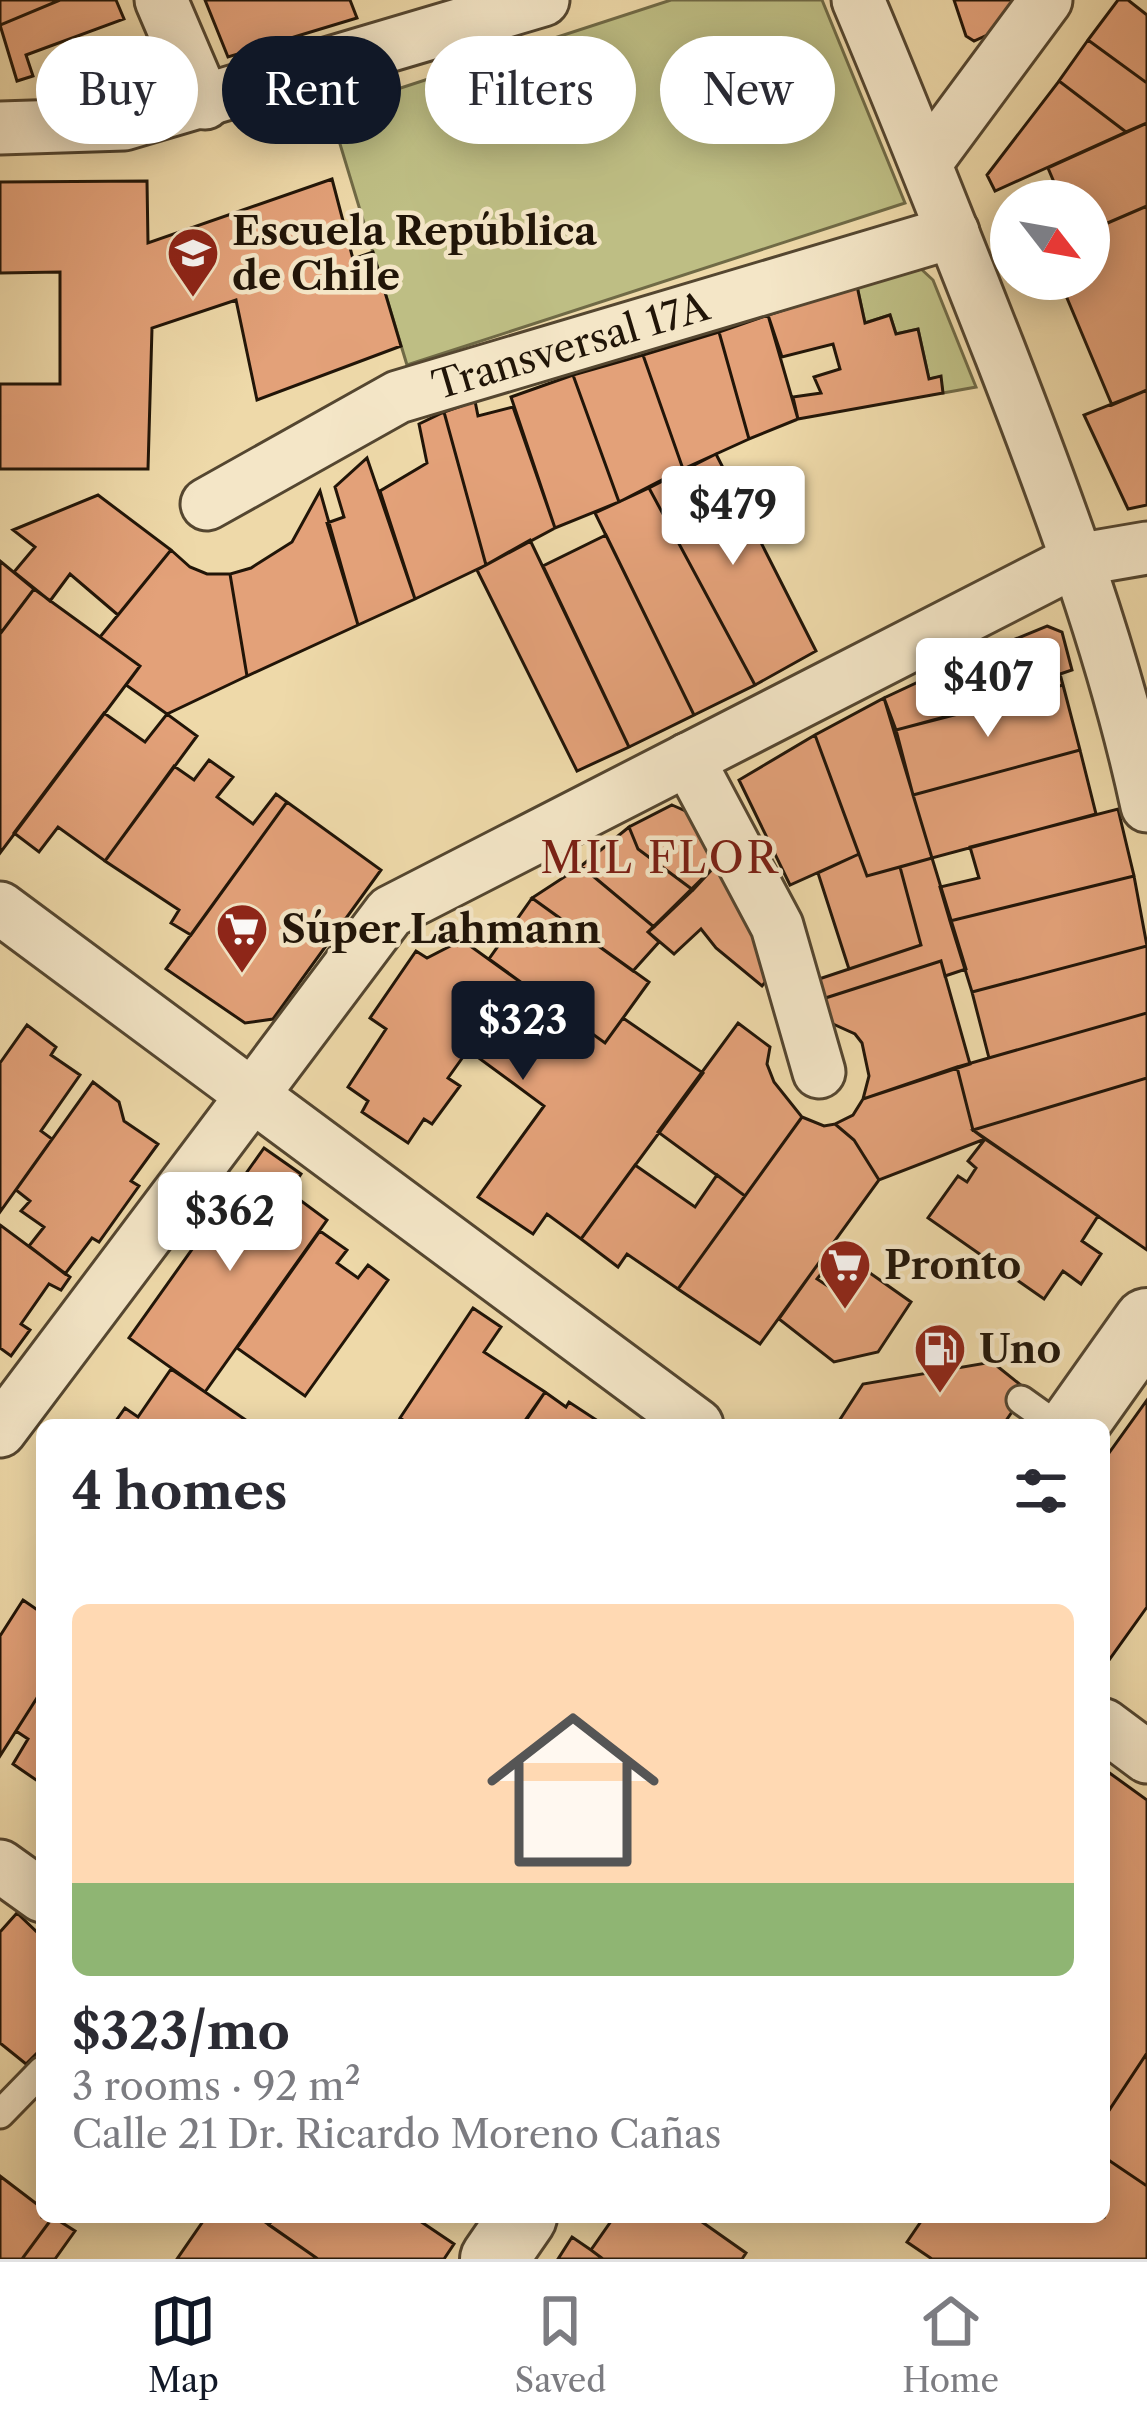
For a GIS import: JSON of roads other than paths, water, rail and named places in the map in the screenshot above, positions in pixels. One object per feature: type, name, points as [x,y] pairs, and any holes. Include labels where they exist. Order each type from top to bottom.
[{"type":"street","points":[[161,0],[205,103]]},
{"type":"street","points":[[0,128],[124,124],[543,0]]},
{"type":"street","points":[[858,0],[926,161],[1077,560],[1135,750],[1147,806]]},
{"type":"street","points":[[926,161],[1046,0]]},
{"type":"street","name":"Transversal 17A","points":[[207,504],[398,397],[952,232]]},
{"type":"street","points":[[0,1431],[390,911],[1077,560],[1147,548]]},
{"type":"street","points":[[688,759],[777,926],[819,1072]]},
{"type":"street","points":[[0,908],[690,1419]]},
{"type":"street","points":[[1047,1412],[1147,1322]]},
{"type":"street","points":[[1110,1729],[1147,1757]]},
{"type":"street","points":[[0,1866],[36,1892]]},
{"type":"lane","points":[[0,2114],[36,2078]]},
{"type":"place","name":"Escuela República de Chile","points":[[193,299]]},
{"type":"place","name":"Súper Lahmann","points":[[242,975]]},
{"type":"place","name":"Pronto","points":[[845,1311]]},
{"type":"place","name":"Uno","points":[[940,1395]]},
{"type":"district","name":"MIL FLOR","points":[[660,858]]}]
